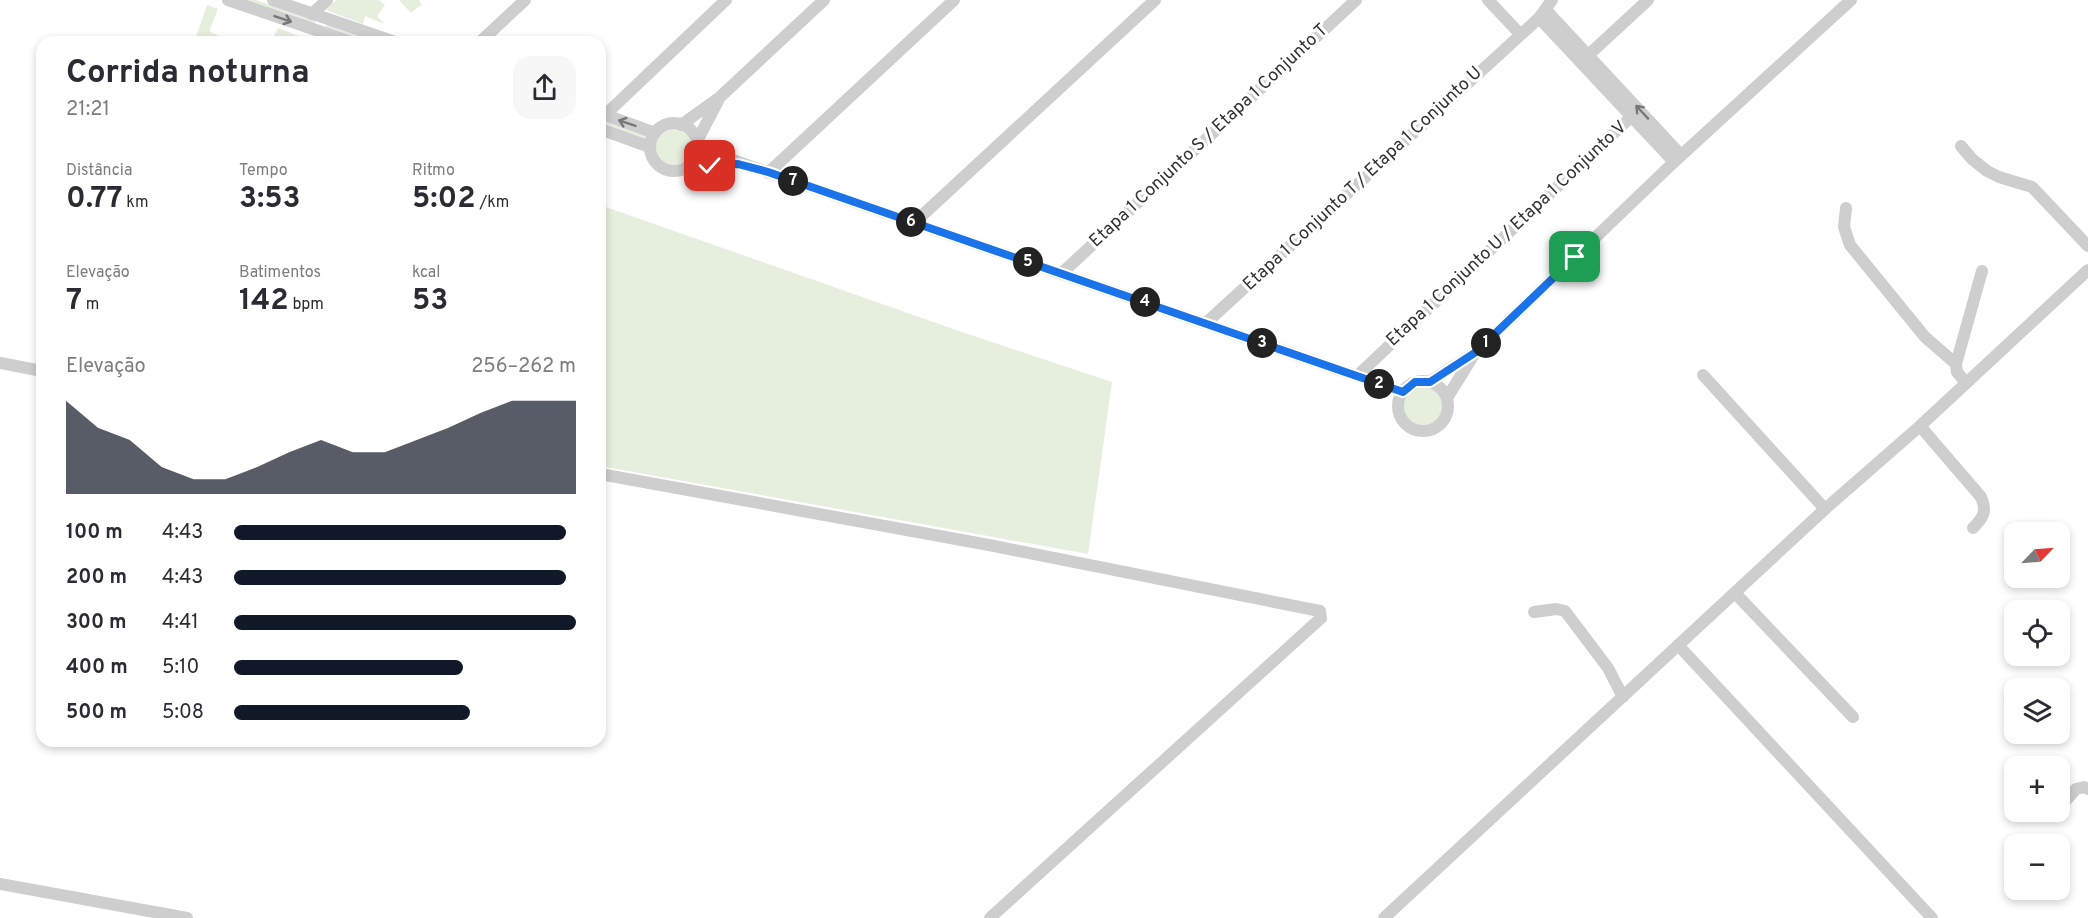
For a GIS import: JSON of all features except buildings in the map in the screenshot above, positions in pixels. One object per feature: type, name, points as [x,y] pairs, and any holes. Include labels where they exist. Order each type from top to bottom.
[{"type":"street","points":[[228,0],[334,36]]},
{"type":"street","points":[[273,0],[377,36]]},
{"type":"street","points":[[319,31],[318,16],[327,0]]},
{"type":"street","points":[[486,36],[525,0]]},
{"type":"street","points":[[606,110],[726,0]]},
{"type":"street","points":[[681,125],[720,97],[824,0]]},
{"type":"street","points":[[768,172],[954,0]]},
{"type":"street","points":[[914,223],[1155,0]]},
{"type":"street","name":"Etapa 1 Conjunto S / Etapa 1 Conjunto T","points":[[1062,273],[1356,0]]},
{"type":"street","points":[[1488,0],[1520,34]]},
{"type":"street","points":[[1585,59],[1648,0]]},
{"type":"street","points":[[1430,382],[1476,352],[1678,159],[1851,0]]},
{"type":"street","points":[[1546,9],[1630,117],[1678,159]]},
{"type":"street","name":"Etapa 1 Conjunto T / Etapa 1 Conjunto U","points":[[1206,323],[1546,9]]},
{"type":"street","points":[[1585,59],[1678,159]]},
{"type":"street","points":[[689,166],[695,158],[697,145],[720,97]]},
{"type":"street","points":[[606,115],[655,133]]},
{"type":"street","name":"Etapa 1 Conjunto U / Etapa 1 Conjunto V","points":[[1357,376],[1630,117]]},
{"type":"street","points":[[738,164],[689,166],[675,171],[667,170],[654,162],[650,147],[655,133],[667,124],[681,125],[693,134],[697,145],[738,164],[768,172],[1403,392]]},
{"type":"street","points":[[606,131],[650,147]]},
{"type":"street","points":[[1961,146],[1972,159],[1988,171],[1999,177],[2032,187],[2088,246]]},
{"type":"street","points":[[1845,208],[1844,227],[1851,245],[1925,337],[1956,364]]},
{"type":"street","points":[[1384,918],[1825,509],[1920,426],[2088,270]]},
{"type":"street","points":[[1966,382],[1957,372],[1956,364],[1982,271]]},
{"type":"street","points":[[1447,398],[1440,388],[1430,382],[1415,382],[1403,392],[1399,406],[1400,414],[1409,426],[1416,430],[1432,429],[1438,426],[1447,413],[1447,398],[1476,352]]},
{"type":"street","points":[[0,363],[36,370]]},
{"type":"street","points":[[1703,375],[1825,509]]},
{"type":"street","points":[[1920,426],[1981,496],[1985,512],[1982,520],[1973,528]]},
{"type":"street","points":[[606,475],[989,545],[1320,611],[1321,618],[990,918]]},
{"type":"street","points":[[1735,593],[1853,717]]},
{"type":"street","points":[[1534,612],[1556,609],[1564,611],[1608,668],[1623,697]]},
{"type":"street","points":[[1678,645],[1932,918]]},
{"type":"street","points":[[2070,796],[2076,789],[2084,787],[2088,789]]},
{"type":"street","points":[[0,884],[187,918]]},
{"type":"green space","points":[[239,0],[256,0],[316,21],[314,26]]},
{"type":"green space","points":[[336,0],[379,0],[385,5],[377,16],[384,24],[365,16],[363,24],[326,10]]},
{"type":"green space","points":[[399,0],[419,0],[421,5],[411,13]]},
{"type":"green space","points":[[207,5],[218,9],[210,32],[220,36],[196,36]]},
{"type":"green space","points":[[327,24],[362,36],[344,36],[325,29]]},
{"type":"green space","points":[[278,28],[299,36],[274,36]]},
{"type":"green space","points":[[606,121],[647,135],[645,140],[606,127]]},
{"type":"green space","points":[[674,128],[687,134],[693,147],[687,160],[674,166],[661,160],[655,147],[661,134]]},
{"type":"green space","points":[[606,207],[1112,382],[1088,554],[606,467]]},
{"type":"green space","points":[[1423,386],[1437,392],[1443,406],[1437,420],[1423,426],[1409,420],[1403,406],[1409,392]]},
{"type":"route","points":[[710,166],[738,164],[768,172],[1403,392],[1415,382],[1430,382],[1476,352],[1575,257]]}]
